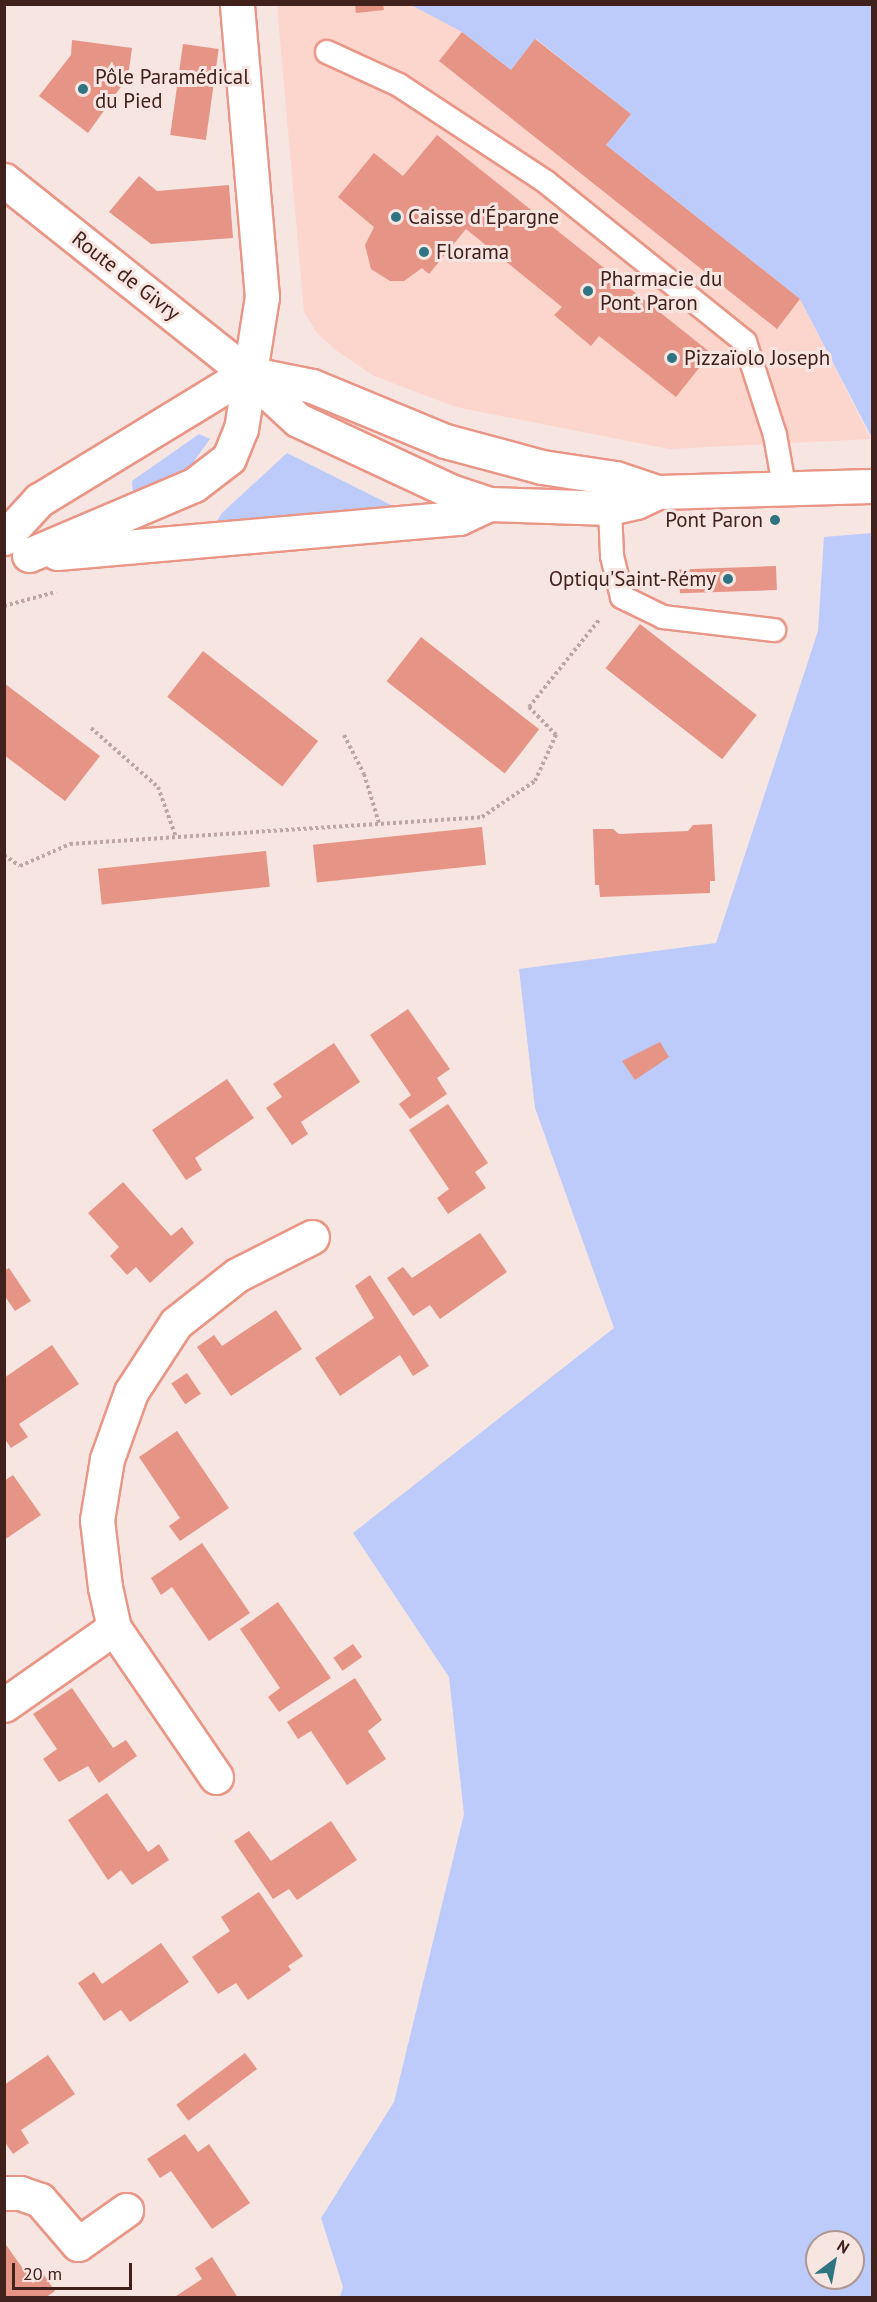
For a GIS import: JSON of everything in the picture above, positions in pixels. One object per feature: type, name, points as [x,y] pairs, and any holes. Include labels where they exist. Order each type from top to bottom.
[{"type":"main road","points":[[12,550],[194,485],[230,458],[242,429],[247,373],[262,297],[237,4]]},
{"type":"main road","name":"Route de Givry","points":[[4,180],[247,373],[298,420],[450,491],[489,504]]},
{"type":"main road","points":[[12,550],[39,500],[247,373],[312,386],[445,441],[542,466],[615,478],[657,492],[785,491],[873,486]]},
{"type":"main road","points":[[12,550],[459,518],[489,504],[610,508],[636,502],[657,492]]},
{"type":"main road","points":[[216,1777],[114,1628],[105,1587],[97,1520],[107,1459],[131,1392],[176,1323],[237,1275],[312,1237]]},
{"type":"main road","points":[[4,1705],[114,1628]]},
{"type":"main road","points":[[4,2193],[20,2193],[40,2200],[78,2244],[126,2210]]},
{"type":"lane","points":[[327,52],[399,85],[546,182],[745,342],[775,435],[785,491]]},
{"type":"lane","points":[[610,508],[612,556],[621,597],[663,617],[774,630]]},
{"type":"path","points":[[4,855],[20,866],[70,844],[482,817],[535,781],[556,735],[529,707],[587,632],[621,597]]},
{"type":"path","points":[[91,728],[158,787],[176,837]]},
{"type":"path","points":[[344,735],[364,774],[379,823]]},
{"type":"shaded area","points":[[277,5],[411,5],[462,32],[511,70],[535,39],[631,114],[607,145],[800,299],[871,439],[669,449],[456,407],[374,376],[337,351],[317,333],[304,312]]},
{"type":"shaded area","points":[[411,5],[872,5],[872,438],[800,299],[606,145],[631,114],[536,39],[511,70],[462,32]]},
{"type":"shaded area","points":[[199,434],[210,439],[187,471],[133,493],[132,481]]},
{"type":"shaded area","points":[[287,453],[401,510],[212,529],[222,513]]},
{"type":"shaded area","points":[[872,533],[872,2297],[340,2297],[343,2287],[321,2218],[394,2102],[464,1814],[449,1677],[353,1533],[614,1328],[535,1108],[519,969],[716,943],[818,631],[824,537]]},
{"type":"building","points":[[355,4],[383,4],[384,10],[356,13]]},
{"type":"building","points":[[462,32],[511,70],[535,39],[631,114],[606,145],[800,299],[777,329],[439,61]]},
{"type":"building","name":"Pôle Paramédical du Pied","points":[[72,40],[132,48],[128,77],[88,133],[39,96],[71,55]]},
{"type":"building","points":[[183,44],[219,49],[206,140],[170,135]]},
{"type":"building","points":[[437,135],[711,353],[676,397],[599,336],[591,346],[554,315],[562,307],[466,229],[429,274],[422,268],[404,281],[390,281],[371,269],[365,245],[374,227],[338,197],[374,153],[403,176]]},
{"type":"building","points":[[139,176],[157,191],[229,185],[233,238],[151,244],[109,212]]},
{"type":"building","name":"Optiqu'Saint-Rémy","points":[[776,566],[777,590],[680,593],[679,569]]},
{"type":"building","points":[[640,624],[757,715],[722,759],[606,668]]},
{"type":"building","points":[[421,637],[539,729],[505,773],[387,681]]},
{"type":"building","points":[[203,651],[318,741],[282,787],[167,697]]},
{"type":"building","points":[[4,683],[100,756],[65,801],[4,755]]},
{"type":"building","points":[[712,824],[715,881],[710,881],[710,893],[600,897],[599,885],[595,885],[593,829],[613,829],[619,834],[688,831],[693,825]]},
{"type":"building","points":[[482,827],[486,865],[317,883],[313,845]]},
{"type":"building","points":[[266,851],[270,887],[102,904],[98,869]]},
{"type":"building","points":[[408,1009],[450,1069],[437,1078],[447,1094],[410,1119],[399,1104],[411,1095],[370,1035]]},
{"type":"building","points":[[660,1042],[669,1057],[635,1080],[622,1061]]},
{"type":"building","points":[[334,1043],[360,1082],[301,1122],[308,1134],[292,1145],[266,1108],[282,1097],[273,1084]]},
{"type":"building","points":[[227,1079],[254,1118],[195,1158],[202,1170],[186,1180],[152,1130]]},
{"type":"building","points":[[448,1104],[488,1163],[475,1172],[486,1188],[448,1214],[437,1198],[449,1189],[409,1130]]},
{"type":"building","points":[[123,1182],[171,1236],[182,1227],[194,1243],[150,1283],[136,1267],[127,1275],[110,1256],[119,1247],[88,1213]]},
{"type":"building","points":[[480,1233],[507,1272],[440,1319],[430,1305],[413,1316],[387,1278],[403,1267],[412,1278]]},
{"type":"building","points":[[9,1268],[31,1301],[15,1311],[4,1295],[4,1271]]},
{"type":"building","points":[[370,1275],[429,1366],[413,1376],[400,1355],[340,1396],[315,1358],[374,1318],[355,1286]]},
{"type":"building","points":[[276,1310],[302,1349],[231,1396],[197,1347],[214,1335],[222,1346]]},
{"type":"building","points":[[52,1345],[79,1384],[19,1424],[28,1437],[11,1448],[4,1438],[4,1378]]},
{"type":"building","points":[[187,1373],[201,1394],[185,1404],[171,1384]]},
{"type":"building","points":[[177,1431],[229,1508],[180,1541],[169,1526],[180,1518],[139,1457]]},
{"type":"building","points":[[13,1475],[41,1515],[4,1540],[4,1481]]},
{"type":"building","points":[[202,1543],[250,1613],[209,1641],[172,1587],[161,1595],[151,1578]]},
{"type":"building","points":[[278,1602],[331,1678],[279,1712],[268,1697],[280,1688],[240,1629]]},
{"type":"building","points":[[353,1644],[362,1657],[343,1671],[333,1658]]},
{"type":"building","points":[[355,1678],[382,1720],[368,1731],[386,1759],[347,1785],[311,1731],[298,1739],[287,1722]]},
{"type":"building","points":[[72,1688],[113,1748],[126,1740],[137,1756],[99,1783],[88,1766],[59,1782],[43,1759],[57,1749],[33,1714]]},
{"type":"building","points":[[107,1793],[148,1852],[159,1844],[169,1860],[132,1885],[121,1870],[108,1880],[68,1820]]},
{"type":"building","points":[[331,1821],[357,1860],[297,1900],[289,1889],[273,1899],[234,1841],[249,1831],[271,1861]]},
{"type":"building","points":[[259,1892],[303,1956],[288,1966],[291,1970],[248,2000],[236,1983],[218,1994],[192,1957],[230,1931],[221,1917]]},
{"type":"building","points":[[161,1943],[189,1982],[130,2022],[121,2010],[104,2021],[78,1983],[94,1972],[102,1984]]},
{"type":"building","points":[[245,2053],[257,2069],[188,2121],[176,2105]]},
{"type":"building","points":[[48,2055],[75,2094],[21,2130],[29,2143],[13,2154],[4,2141],[4,2085]]},
{"type":"building","points":[[185,2134],[198,2152],[209,2144],[250,2203],[212,2229],[171,2171],[160,2178],[147,2159]]},
{"type":"building","points":[[4,2242],[33,2283],[44,2275],[55,2291],[45,2298],[4,2298]]},
{"type":"building","points":[[212,2257],[238,2298],[173,2298],[202,2279],[195,2268]]},
{"type":"place","name":"Pôle Paramédical du Pied","points":[[83,89]]},
{"type":"place","name":"Caisse d'Épargne","points":[[396,217]]},
{"type":"place","name":"Florama","points":[[424,252]]},
{"type":"place","name":"Pharmacie du Pont Paron","points":[[588,291]]},
{"type":"place","name":"Pizzaïolo Joseph","points":[[672,358]]},
{"type":"place","name":"Pont Paron","points":[[775,520]]},
{"type":"place","name":"Optiqu'Saint-Rémy","points":[[728,579]]}]
